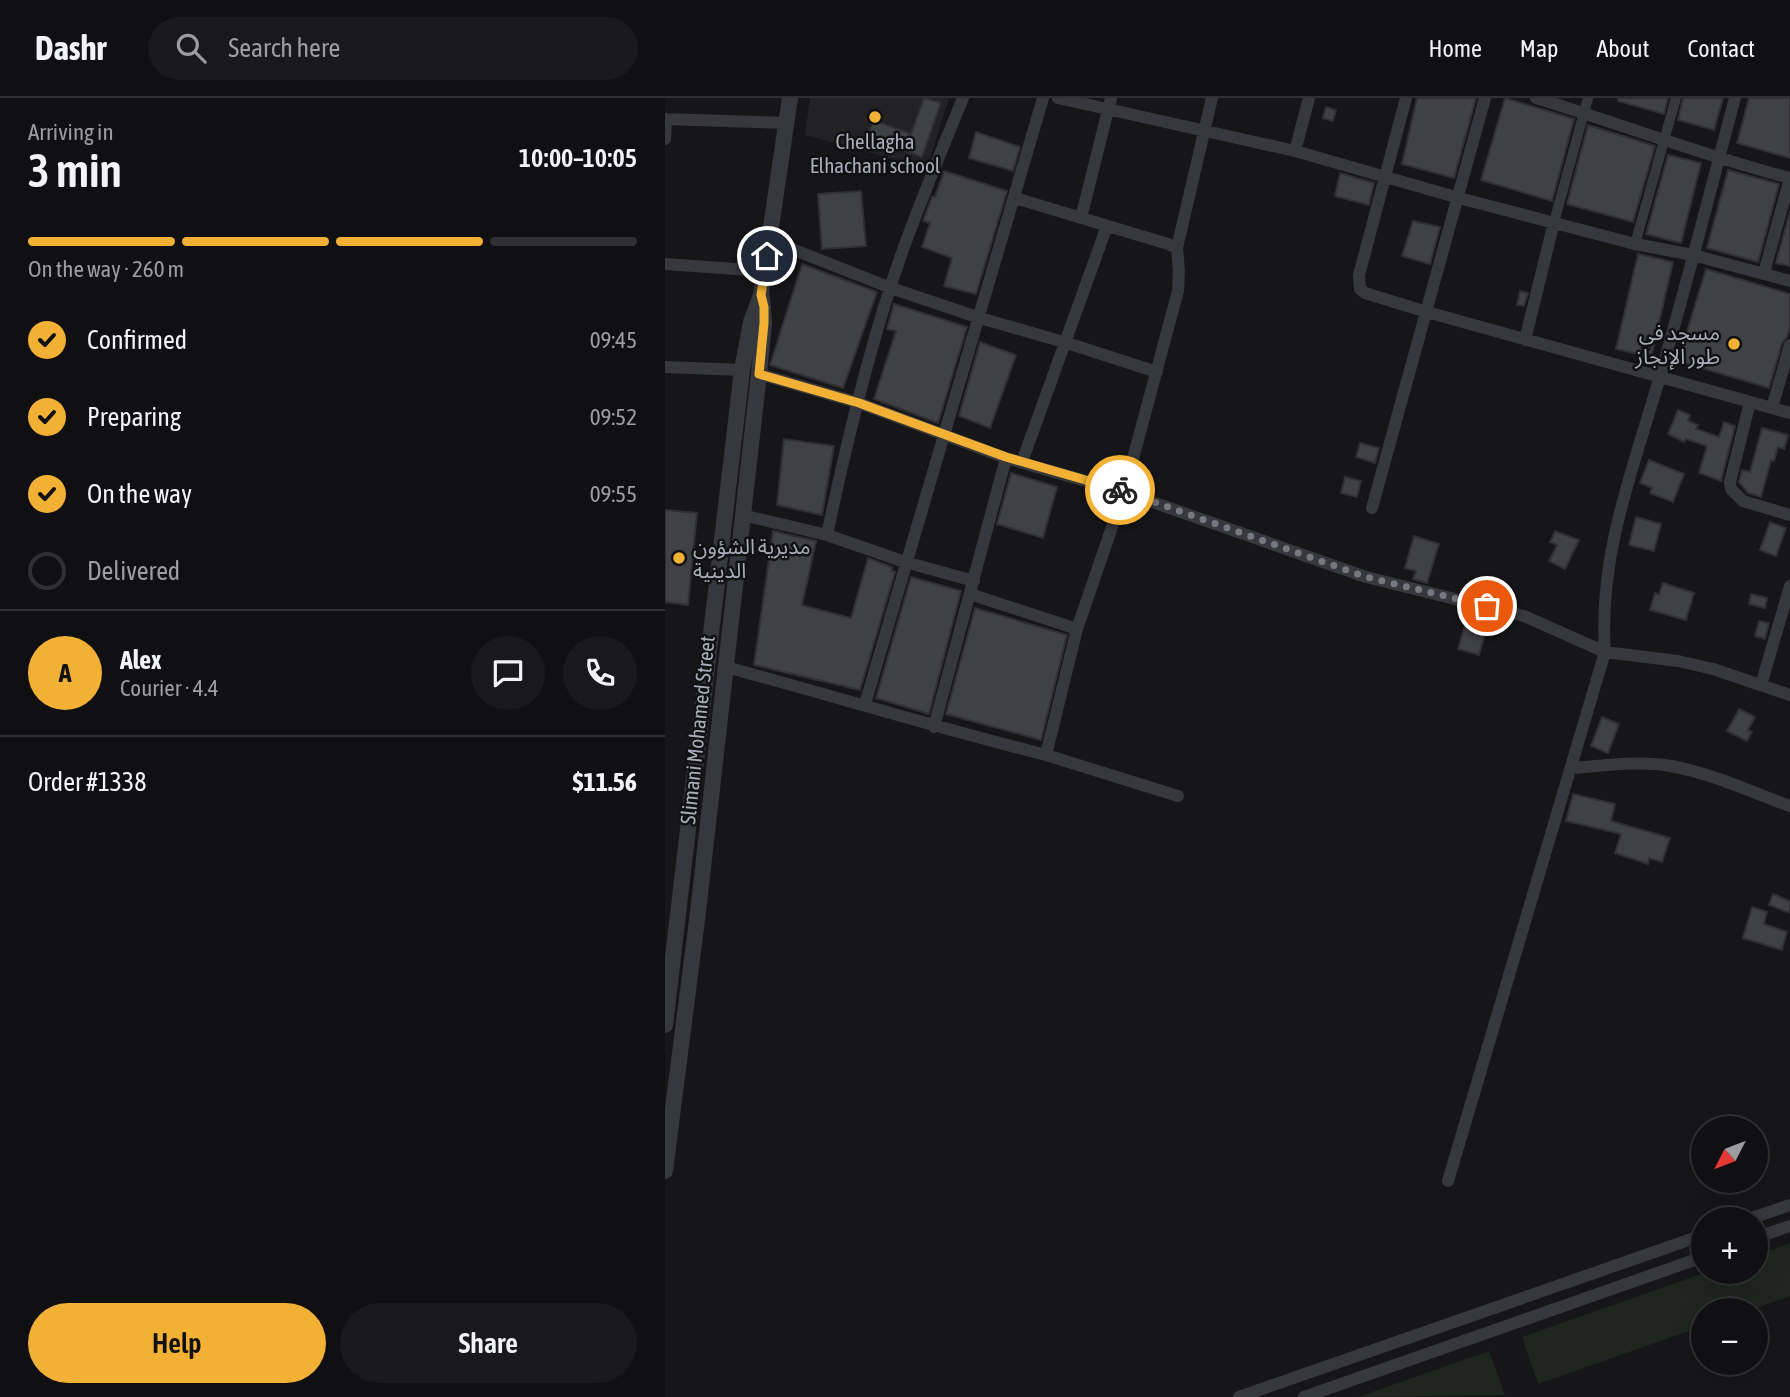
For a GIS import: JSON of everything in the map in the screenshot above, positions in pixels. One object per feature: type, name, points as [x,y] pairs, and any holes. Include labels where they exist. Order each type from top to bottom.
[{"type":"street","name":"Slimani Mohamed Street","points":[[665,1025],[742,370],[751,322],[761,295],[790,98]]},
{"type":"street","points":[[827,535],[859,403],[891,288],[963,98]]},
{"type":"street","points":[[865,704],[1043,98]]},
{"type":"street","points":[[1058,98],[1110,103],[1203,131],[1295,151],[1459,198],[1790,281]]},
{"type":"street","points":[[1046,755],[1077,629],[1124,492],[1178,291],[1177,248],[1212,98]]},
{"type":"street","points":[[1295,151],[1309,98]]},
{"type":"street","points":[[1406,98],[1359,275],[1360,289],[1427,313],[1790,413]]},
{"type":"street","points":[[1372,508],[1485,98]]},
{"type":"street","points":[[1536,98],[1719,159],[1790,178],[1764,273]]},
{"type":"street","points":[[1525,340],[1588,98]]},
{"type":"street","points":[[1635,244],[1676,98]]},
{"type":"street","points":[[1448,1181],[1605,652],[1604,611],[1612,542],[1623,495],[1660,378],[1735,98]]},
{"type":"street","points":[[1081,218],[1110,103]]},
{"type":"street","points":[[665,139],[666,119],[787,123]]},
{"type":"street","points":[[1014,198],[1177,248]]},
{"type":"street","points":[[1022,462],[1107,226]]},
{"type":"street","points":[[769,240],[891,288],[1157,372]]},
{"type":"street","points":[[665,264],[765,271]]},
{"type":"street","name":"Slimani Mohamed Street","points":[[665,1171],[698,912],[759,374],[764,323],[761,295]]},
{"type":"street","points":[[1772,408],[1790,345]]},
{"type":"street","points":[[665,368],[742,370]]},
{"type":"street","points":[[759,374],[859,403],[944,436],[1124,492],[1366,577],[1524,616],[1605,652],[1678,661],[1790,695]]},
{"type":"street","points":[[1750,402],[1730,482],[1731,489],[1743,501],[1790,515]]},
{"type":"street","points":[[934,727],[1006,457]]},
{"type":"street","points":[[742,516],[827,535],[905,562],[1077,629]]},
{"type":"street","points":[[1761,685],[1790,586]]},
{"type":"street","points":[[726,667],[865,704],[934,727],[1046,755],[1178,796]]},
{"type":"street","points":[[1572,768],[1669,765],[1790,806]]},
{"type":"street","points":[[1768,1212],[1790,1205]]},
{"type":"street","points":[[1768,1234],[1790,1226]]},
{"type":"street","points":[[1239,1397],[1691,1239]]},
{"type":"street","points":[[1304,1397],[1691,1261]]},
{"type":"shaded area","name":"Chellagha Elhachani school","points":[[810,98],[949,98],[927,168],[805,135]]},
{"type":"shaded area","points":[[1790,1243],[1790,1296],[1768,1304],[1768,1298],[1691,1298],[1691,1330],[1538,1384],[1522,1337],[1691,1278],[1691,1284],[1768,1284],[1768,1251]]},
{"type":"shaded area","points":[[1489,1351],[1505,1395],[1358,1397]]},
{"type":"building","points":[[924,98],[941,103],[922,157],[867,138],[873,120],[911,134]]},
{"type":"building","points":[[1417,98],[1476,98],[1454,178],[1402,164]]},
{"type":"building","points":[[1505,98],[1574,119],[1552,201],[1481,180]]},
{"type":"building","points":[[1618,98],[1668,98],[1664,114],[1618,101]]},
{"type":"building","points":[[1683,98],[1723,98],[1714,130],[1678,120]]},
{"type":"building","points":[[1749,98],[1790,98],[1790,158],[1737,143]]},
{"type":"building","points":[[1326,107],[1336,110],[1333,121],[1323,118]]},
{"type":"building","points":[[1588,125],[1655,146],[1633,222],[1567,204]]},
{"type":"building","points":[[976,132],[1020,147],[1013,171],[969,158]]},
{"type":"building","points":[[1668,155],[1701,163],[1681,243],[1646,234]]},
{"type":"building","points":[[1728,170],[1779,184],[1758,262],[1707,248]]},
{"type":"building","points":[[944,171],[1007,191],[976,294],[944,286],[952,258],[922,247],[930,223],[923,221]]},
{"type":"building","points":[[1340,173],[1374,183],[1369,205],[1335,196]]},
{"type":"building","points":[[861,191],[866,246],[822,249],[818,194]]},
{"type":"building","points":[[1790,211],[1790,266],[1776,263]]},
{"type":"building","points":[[1413,221],[1440,227],[1430,264],[1402,256]]},
{"type":"building","points":[[1638,254],[1673,262],[1651,357],[1616,349]]},
{"type":"building","points":[[802,264],[877,292],[843,388],[770,365]]},
{"type":"building","name":"مسجد في طور الإنجاز","points":[[1706,269],[1790,294],[1790,328],[1782,343],[1769,388],[1678,361]]},
{"type":"building","points":[[1520,291],[1528,293],[1524,306],[1517,305]]},
{"type":"building","points":[[894,304],[967,327],[938,423],[874,399],[896,331],[887,329]]},
{"type":"building","points":[[980,342],[1016,355],[990,428],[959,416]]},
{"type":"building","points":[[1678,410],[1690,415],[1688,421],[1698,425],[1696,429],[1719,437],[1724,422],[1735,426],[1721,481],[1699,473],[1707,446],[1686,439],[1684,442],[1668,434]]},
{"type":"building","points":[[1762,428],[1788,435],[1784,449],[1778,447],[1774,461],[1771,460],[1761,497],[1748,493],[1739,482],[1742,470],[1750,472]]},
{"type":"building","points":[[784,439],[834,446],[822,515],[777,505]]},
{"type":"building","points":[[1360,443],[1379,448],[1375,463],[1356,457]]},
{"type":"building","points":[[1649,460],[1684,474],[1673,502],[1650,493],[1652,488],[1640,483]]},
{"type":"building","points":[[1011,473],[1057,487],[1043,538],[997,524]]},
{"type":"building","points":[[1345,477],[1361,481],[1357,497],[1341,493]]},
{"type":"building","name":"مديرية الشؤون الدينية","points":[[665,510],[697,513],[688,605],[665,602]]},
{"type":"building","points":[[1636,517],[1661,524],[1654,551],[1629,545]]},
{"type":"building","points":[[1770,522],[1786,528],[1776,556],[1760,550]]},
{"type":"building","points":[[773,531],[816,541],[802,605],[851,618],[868,558],[892,567],[891,571],[895,572],[860,690],[754,665]]},
{"type":"building","points":[[1555,531],[1579,540],[1565,569],[1549,561],[1557,545],[1550,542]]},
{"type":"building","points":[[1414,536],[1439,544],[1427,583],[1413,579],[1416,571],[1405,568]]},
{"type":"building","points":[[911,577],[961,591],[929,714],[876,698]]},
{"type":"building","points":[[1663,583],[1694,593],[1686,620],[1650,610],[1655,593],[1659,595]]},
{"type":"building","points":[[1751,594],[1767,598],[1765,608],[1749,604]]},
{"type":"building","points":[[975,608],[1067,635],[1041,740],[946,714]]},
{"type":"building","points":[[1759,621],[1769,623],[1765,639],[1755,636]]},
{"type":"building","points":[[1465,625],[1486,631],[1479,655],[1458,649]]},
{"type":"building","points":[[1739,709],[1755,717],[1748,730],[1752,732],[1747,741],[1727,731]]},
{"type":"building","points":[[1602,717],[1619,724],[1608,753],[1591,746]]},
{"type":"building","points":[[1573,794],[1615,804],[1611,821],[1670,838],[1662,862],[1649,858],[1648,864],[1615,853],[1621,834],[1566,821]]},
{"type":"building","points":[[1773,894],[1790,901],[1790,913],[1769,905]]},
{"type":"building","points":[[1752,907],[1767,912],[1764,924],[1787,932],[1782,950],[1743,938]]},
{"type":"way so far","points":[[1120,490],[1366,577],[1487,606]]},
{"type":"place","name":"Chellagha Elhachani school","points":[[875,117]]},
{"type":"place","name":"مسجد في طور الإنجاز","points":[[1734,344]]},
{"type":"place","name":"مديرية الشؤون الدينية","points":[[679,558]]},
{"type":"route","points":[[767,256],[761,295],[764,323],[759,374],[859,403],[1006,457],[1120,490]]}]
